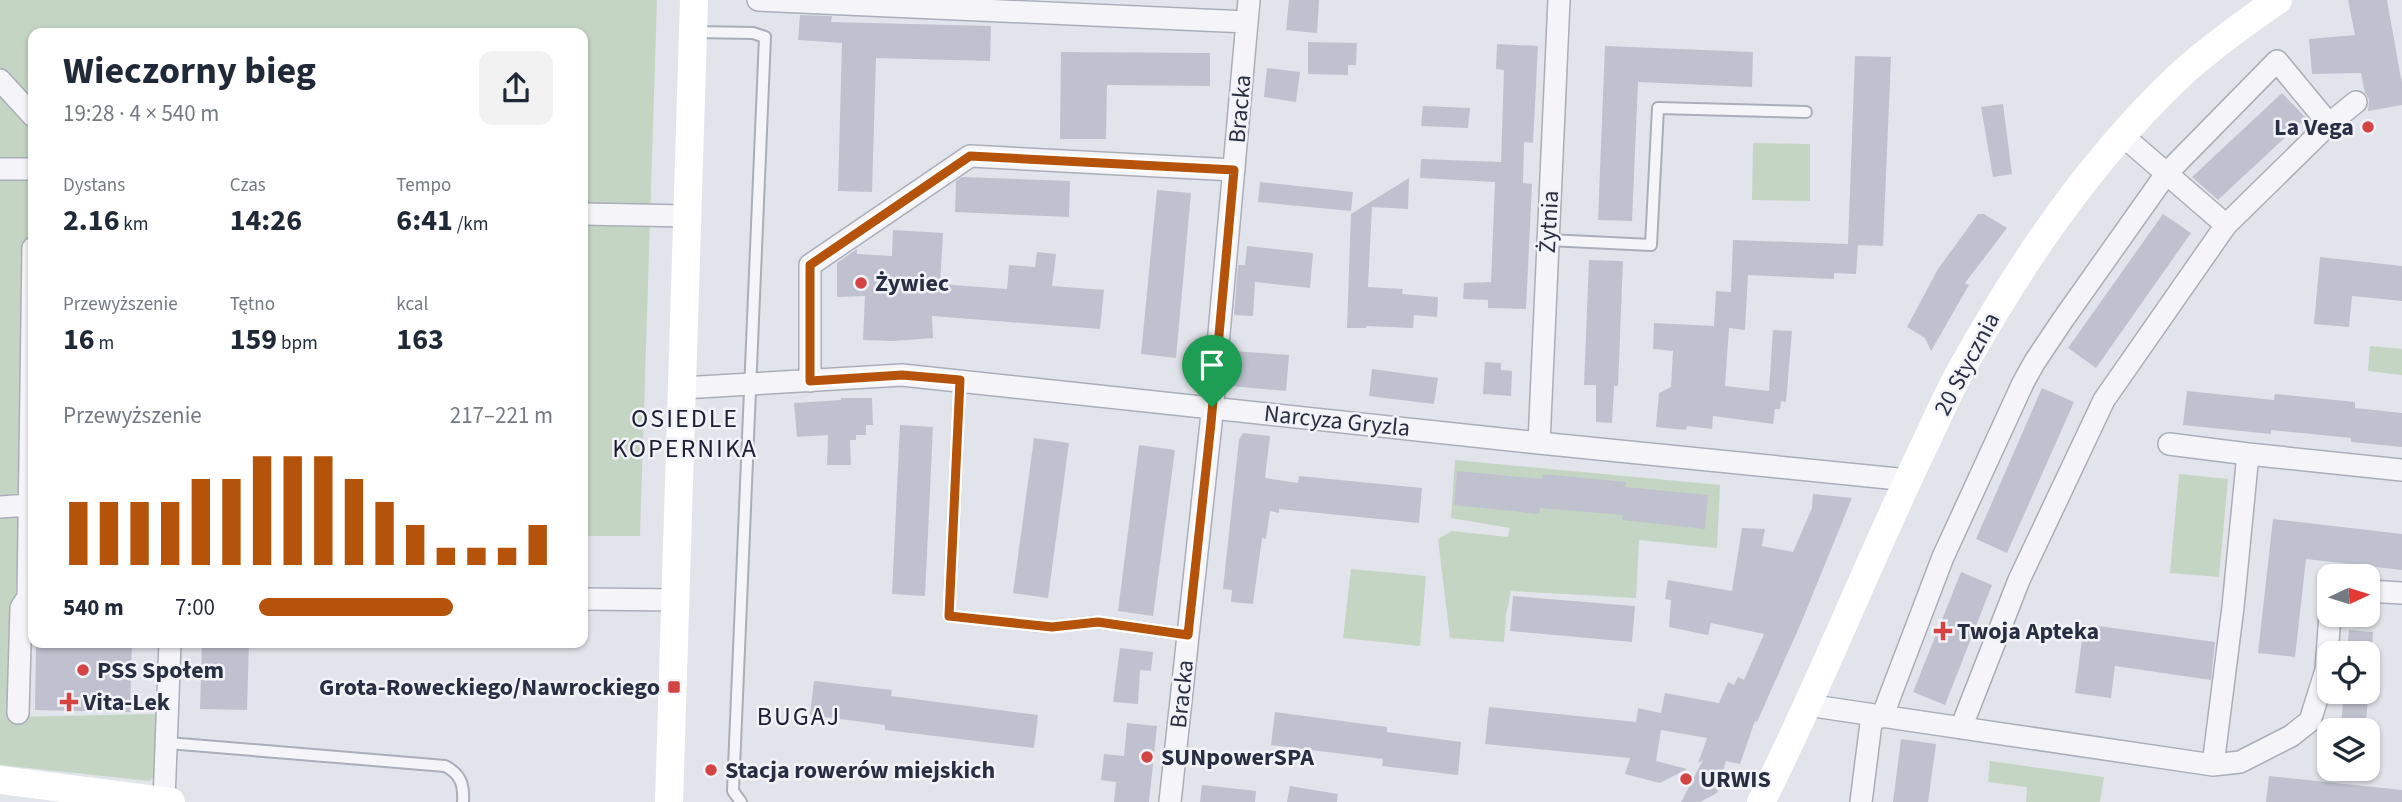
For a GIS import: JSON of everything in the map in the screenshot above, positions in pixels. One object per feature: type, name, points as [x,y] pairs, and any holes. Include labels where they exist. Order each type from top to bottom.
[{"type":"street","points":[[669,802],[694,0]]},
{"type":"street","points":[[758,0],[1247,22]]},
{"type":"street","name":"Bracka","points":[[1170,802],[1212,407],[1249,0]]},
{"type":"street","name":"Żytnia","points":[[1539,443],[1559,0]]},
{"type":"street","name":"20 Stycznia","points":[[1769,795],[1908,480],[1960,372],[2005,296],[2062,209],[2122,135],[2178,77],[2244,23],[2278,0]]},
{"type":"street","points":[[1861,802],[1877,716],[1944,557],[2023,383],[2062,321],[2166,174],[2277,61],[2329,124]]},
{"type":"street","points":[[0,79],[28,110]]},
{"type":"street","points":[[1961,728],[2019,580],[2104,400],[2226,225],[2329,124],[2356,102]]},
{"type":"street","points":[[2122,135],[2226,225]]},
{"type":"street","points":[[810,381],[810,265],[970,156],[1234,170]]},
{"type":"street","points":[[0,169],[28,169]]},
{"type":"street","points":[[588,214],[688,216]]},
{"type":"street","name":"Narcyza Gryzla","points":[[682,388],[902,375],[1908,480]]},
{"type":"street","points":[[2169,444],[2402,470]]},
{"type":"street","points":[[2213,765],[2233,607],[2248,454]]},
{"type":"street","points":[[0,507],[28,505]]},
{"type":"street","points":[[2380,592],[2402,593]]},
{"type":"street","points":[[19,713],[21,608],[28,599]]},
{"type":"street","points":[[588,599],[677,600]]},
{"type":"street","points":[[1807,705],[2213,765],[2240,762],[2291,736],[2311,722],[2326,670],[2329,627]]},
{"type":"street","points":[[164,801],[170,648]]},
{"type":"street","points":[[0,780],[136,800],[171,802]]},
{"type":"lane","points":[[694,32],[753,33],[765,37],[733,791],[741,802]]},
{"type":"lane","points":[[1548,240],[1651,245],[1658,108],[1806,113]]},
{"type":"lane","points":[[960,380],[949,616],[1052,627],[1098,622],[1188,635]]},
{"type":"lane","points":[[168,743],[445,766],[460,778],[464,789],[463,802]]},
{"type":"green space","points":[[0,0],[657,0],[640,536],[588,536],[588,28],[28,28],[28,429],[9,717],[157,714],[157,774],[150,781],[0,765]]},
{"type":"green space","points":[[1753,143],[1810,144],[1810,201],[1752,200]]},
{"type":"green space","points":[[2370,346],[2402,349],[2402,375],[2368,371]]},
{"type":"green space","points":[[1455,460],[1720,485],[1717,548],[1639,540],[1636,598],[1511,591],[1504,642],[1450,638],[1438,539],[1452,531],[1508,537],[1510,528],[1451,518]]},
{"type":"green space","points":[[2179,474],[2228,479],[2219,577],[2170,573]]},
{"type":"green space","points":[[1351,569],[1426,576],[1420,646],[1343,638]]},
{"type":"green space","points":[[1990,761],[2104,777],[2100,802],[2026,802],[2027,787],[1988,782]]},
{"type":"building","points":[[1289,0],[1319,0],[1317,33],[1286,30]]},
{"type":"building","points":[[2348,0],[2387,0],[2402,84],[2402,105],[2368,111],[2369,99],[2361,73],[2312,74],[2309,39],[2355,35]]},
{"type":"building","points":[[800,15],[832,16],[831,22],[991,26],[990,61],[876,58],[872,192],[838,191],[842,43],[798,40]]},
{"type":"building","points":[[1308,42],[1357,43],[1356,65],[1348,65],[1348,75],[1308,74]]},
{"type":"building","points":[[1497,44],[1538,46],[1533,143],[1524,142],[1523,183],[1532,184],[1526,309],[1488,308],[1488,300],[1463,299],[1464,283],[1491,282],[1495,182],[1420,178],[1421,159],[1501,162],[1504,70],[1496,69]]},
{"type":"building","points":[[1605,46],[1753,52],[1752,87],[1638,82],[1632,221],[1598,220]]},
{"type":"building","points":[[1061,52],[1210,53],[1210,86],[1107,85],[1106,139],[1060,139]]},
{"type":"building","points":[[1855,56],[1891,57],[1883,246],[1858,245],[1856,274],[1834,273],[1834,279],[1748,275],[1745,330],[1729,328],[1725,386],[1769,391],[1773,330],[1792,331],[1786,402],[1781,401],[1780,409],[1775,409],[1773,424],[1713,416],[1712,429],[1687,426],[1686,430],[1656,427],[1659,393],[1671,387],[1673,351],[1653,349],[1654,323],[1714,326],[1716,291],[1731,292],[1733,240],[1848,244]]},
{"type":"building","points":[[1267,68],[1300,72],[1296,102],[1264,97]]},
{"type":"building","points":[[2282,93],[2306,118],[2218,200],[2192,177]]},
{"type":"building","points":[[2003,104],[2012,174],[1993,177],[1981,107]]},
{"type":"building","points":[[1423,106],[1470,108],[1468,128],[1421,126]]},
{"type":"building","points":[[962,177],[1070,181],[1069,217],[955,212],[956,181]]},
{"type":"building","points":[[1409,178],[1408,209],[1372,207],[1368,287],[1403,289],[1402,294],[1438,297],[1437,317],[1414,315],[1413,328],[1347,328],[1351,214]]},
{"type":"building","points":[[1260,182],[1353,192],[1351,211],[1258,202]]},
{"type":"building","points":[[1157,190],[1191,193],[1176,358],[1141,354]]},
{"type":"building","points":[[1978,214],[1984,214],[2007,228],[1965,283],[1969,285],[1931,351],[1925,338],[1907,327],[1938,269]]},
{"type":"building","points":[[2163,214],[2191,233],[2096,368],[2068,348]]},
{"type":"building","points":[[893,230],[943,233],[940,284],[1007,289],[1009,265],[1035,267],[1037,252],[1056,254],[1052,286],[1104,290],[1100,329],[932,316],[933,338],[863,340],[865,296],[837,297],[837,263],[857,249],[857,254],[892,256]]},
{"type":"building","points":[[1247,246],[1313,253],[1310,288],[1255,282],[1253,316],[1234,315],[1238,265],[1245,265]]},
{"type":"building","points":[[2320,257],[2402,266],[2402,301],[2352,296],[2349,327],[2314,324]]},
{"type":"building","points":[[1589,260],[1623,261],[1618,386],[1614,386],[1612,423],[1596,422],[1596,385],[1584,385]]},
{"type":"building","points":[[1231,351],[1289,355],[1286,391],[1229,386]]},
{"type":"building","points":[[1485,362],[1501,363],[1501,370],[1512,371],[1511,396],[1483,394]]},
{"type":"building","points":[[1372,369],[1438,378],[1434,404],[1369,396]]},
{"type":"building","points":[[2042,388],[2074,402],[2007,553],[1976,539]]},
{"type":"building","points":[[2187,391],[2274,400],[2275,394],[2355,402],[2355,408],[2402,413],[2402,447],[2351,442],[2351,438],[2271,430],[2271,434],[2183,425]]},
{"type":"building","points":[[872,398],[873,425],[866,425],[866,435],[856,435],[856,440],[850,440],[851,465],[827,465],[828,435],[797,437],[794,403]]},
{"type":"building","points":[[900,425],[933,427],[925,596],[892,594]]},
{"type":"building","points":[[1243,433],[1270,436],[1265,478],[1298,483],[1299,476],[1422,488],[1419,523],[1279,509],[1279,513],[1270,511],[1266,539],[1262,538],[1253,604],[1231,602],[1232,590],[1223,589],[1239,440]]},
{"type":"building","points":[[1034,438],[1069,443],[1048,598],[1013,593]]},
{"type":"building","points":[[1139,445],[1175,450],[1153,616],[1118,611]]},
{"type":"building","points":[[1457,471],[1542,479],[1543,474],[1626,482],[1625,487],[1708,495],[1705,529],[1622,520],[1623,515],[1540,508],[1539,514],[1454,505]]},
{"type":"building","points":[[1813,494],[1852,498],[1801,623],[1757,722],[1755,721],[1740,764],[1726,761],[1717,793],[1700,802],[1681,802],[1703,760],[1698,763],[1707,738],[1661,730],[1656,761],[1687,769],[1660,783],[1625,774],[1630,758],[1485,744],[1489,707],[1636,722],[1638,708],[1661,713],[1665,693],[1719,703],[1728,682],[1734,685],[1738,677],[1744,680],[1764,634],[1711,623],[1708,635],[1669,627],[1671,600],[1665,599],[1668,580],[1732,591],[1742,528],[1765,529],[1762,546],[1793,552],[1812,508]]},
{"type":"building","points":[[2273,519],[2402,534],[2402,570],[2380,567],[2380,564],[2306,559],[2295,657],[2258,653]]},
{"type":"building","points":[[1961,572],[1992,585],[1945,705],[1913,692]]},
{"type":"building","points":[[1513,596],[1635,606],[1632,642],[1510,631]]},
{"type":"building","points":[[2084,624],[2215,642],[2211,680],[2115,666],[2111,698],[2075,693]]},
{"type":"building","points":[[2349,630],[2373,632],[2373,641],[2348,641]]},
{"type":"building","name":"PSS Społem","points":[[36,648],[132,648],[130,712],[35,710]]},
{"type":"building","points":[[202,648],[249,648],[247,710],[200,709]]},
{"type":"building","points":[[1120,648],[1153,652],[1151,671],[1140,670],[1138,704],[1113,702]]},
{"type":"building","points":[[814,681],[892,690],[891,696],[1038,715],[1034,748],[885,730],[885,725],[810,715]]},
{"type":"building","points":[[2343,704],[2368,704],[2366,718],[2342,718]]},
{"type":"building","points":[[1275,712],[1387,727],[1387,732],[1461,742],[1458,775],[1382,766],[1383,759],[1271,745]]},
{"type":"building","points":[[1127,723],[1157,726],[1149,802],[1114,802],[1116,782],[1101,780],[1104,754],[1124,756]]},
{"type":"building","points":[[1901,739],[1936,744],[1928,802],[1893,802]]},
{"type":"building","points":[[2269,776],[2402,790],[2402,802],[2266,802]]},
{"type":"building","points":[[1202,785],[1256,791],[1255,802],[1200,802]]},
{"type":"building","points":[[1290,786],[1338,794],[1337,802],[1287,802]]},
{"type":"place","name":"La Vega","points":[[2368,127]]},
{"type":"place","name":"Żywiec","points":[[861,283]]},
{"type":"place","name":"Twoja Apteka","points":[[1943,631]]},
{"type":"place","name":"PSS Społem","points":[[83,670]]},
{"type":"place","name":"Grota-Roweckiego/Nawrockiego","points":[[674,687]]},
{"type":"place","name":"Vita-Lek","points":[[69,702]]},
{"type":"place","name":"SUNpowerSPA","points":[[1147,757]]},
{"type":"place","name":"Stacja rowerów miejskich","points":[[711,770]]},
{"type":"place","name":"URWIS","points":[[1686,779]]},
{"type":"district","name":"OSIEDLE KOPERNIKA","points":[[685,433]]},
{"type":"district","name":"BUGAJ","points":[[799,716]]},
{"type":"route","points":[[970,156],[1234,170],[1212,407],[1188,635],[1098,622],[1052,627],[949,616],[960,380],[902,375],[810,381],[810,265],[970,156]]}]
